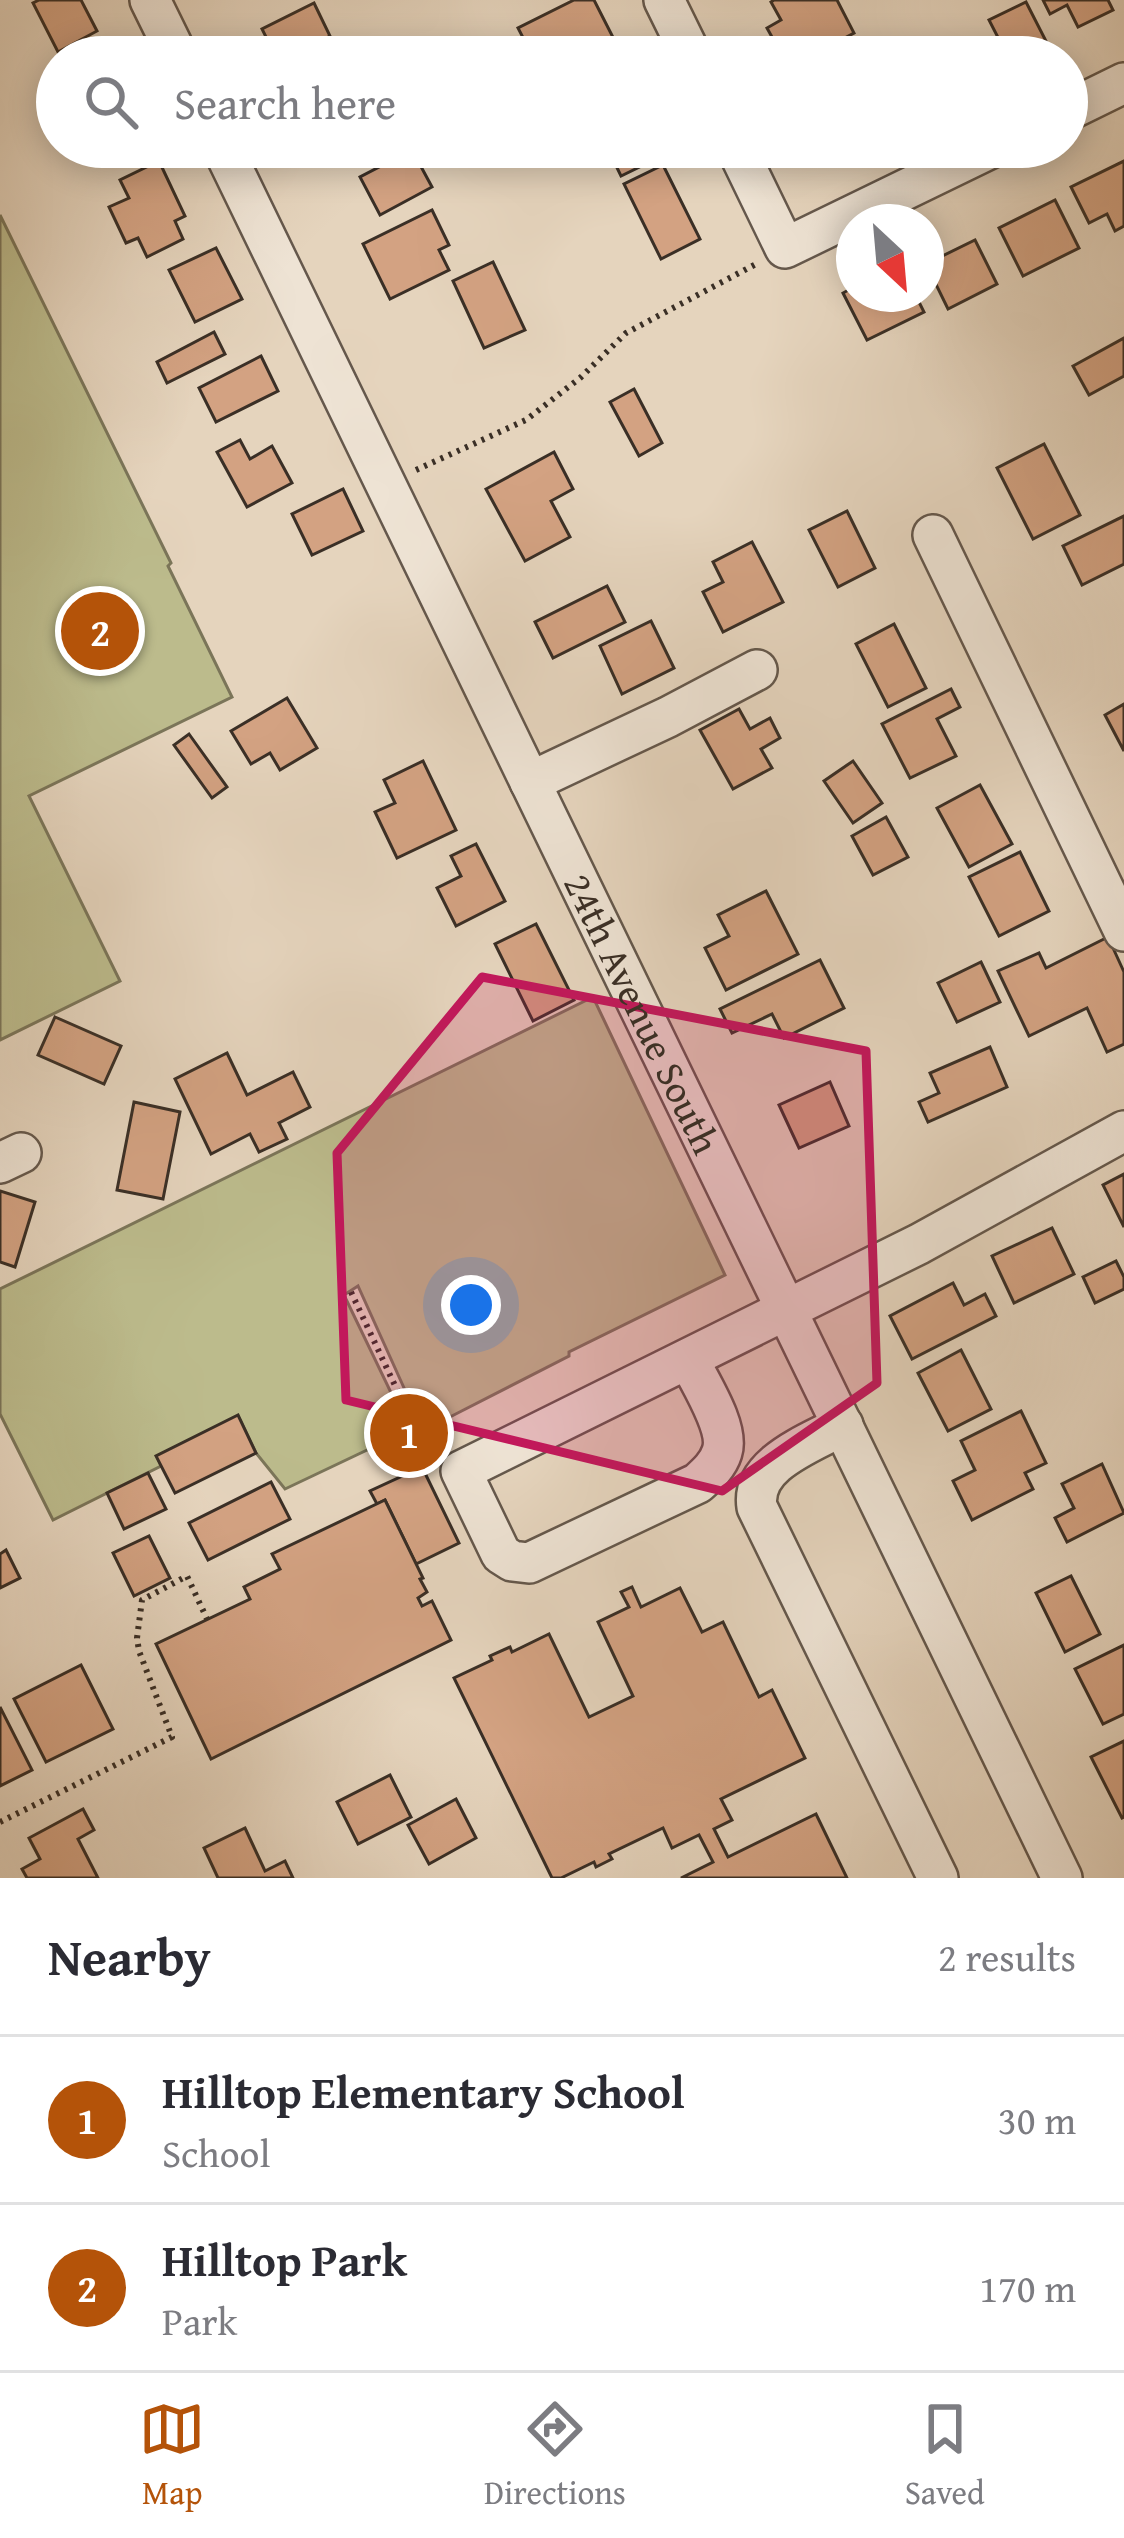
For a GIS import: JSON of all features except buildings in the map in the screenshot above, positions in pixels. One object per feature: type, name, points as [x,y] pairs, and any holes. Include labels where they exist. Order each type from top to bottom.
[{"type":"street","points":[[150,0],[168,36]]},
{"type":"street","points":[[664,0],[682,36]]},
{"type":"street","points":[[1088,101],[1124,83]]},
{"type":"street","name":"24th Avenue South","points":[[232,168],[1062,1878]]},
{"type":"street","points":[[746,168],[785,248],[950,168]]},
{"type":"street","points":[[934,535],[1124,931]]},
{"type":"street","points":[[530,782],[757,670]]},
{"type":"street","points":[[689,1360],[724,1432],[724,1449],[715,1466],[698,1483],[530,1563],[512,1562],[501,1554],[461,1471],[919,1244],[1124,1131]]},
{"type":"street","points":[[843,1425],[780,1460],[761,1480],[755,1495],[938,1878]]},
{"type":"path","points":[[386,485],[526,420],[580,378],[626,332],[785,248]]},
{"type":"path","points":[[351,1292],[414,1426]]},
{"type":"path","points":[[0,1822],[172,1737],[139,1651],[142,1600],[187,1576],[207,1619]]},
{"type":"highlighted area","points":[[482,977],[866,1051],[877,1383],[722,1491],[346,1400],[337,1153]]},
{"type":"shaded area","points":[[0,215],[232,697],[29,796],[120,981],[0,1040]]},
{"type":"shaded area","points":[[593,997],[725,1275],[446,1419],[414,1410],[358,1286],[344,1295],[409,1430],[285,1489],[256,1453],[238,1416],[157,1456],[161,1466],[53,1520],[0,1414],[0,1289]]},
{"type":"place","name":"Hilltop Park","points":[[100,631]]},
{"type":"place","name":"Hilltop Elementary School","points":[[409,1433]]}]
